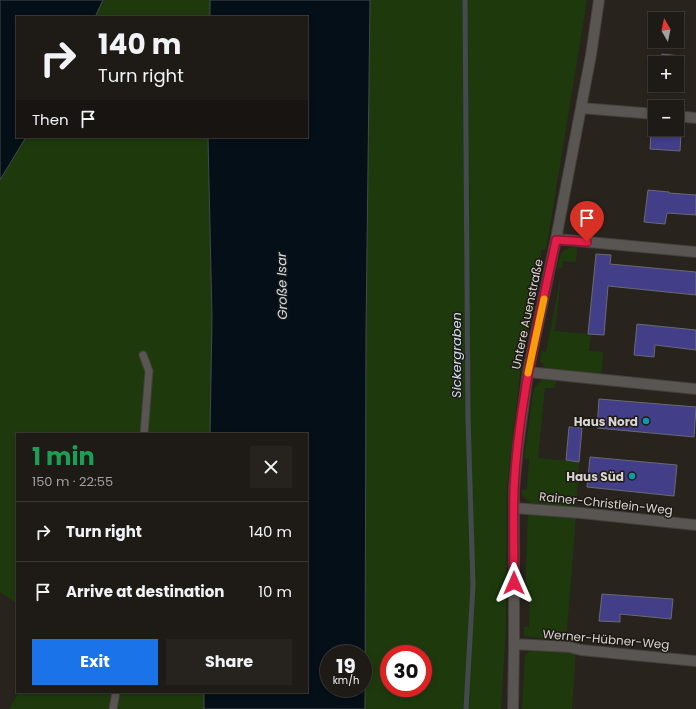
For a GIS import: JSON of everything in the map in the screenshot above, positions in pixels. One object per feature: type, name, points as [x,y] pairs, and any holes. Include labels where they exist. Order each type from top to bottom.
[{"type":"street","name":"Untere Auenstraße","points":[[513,709],[514,489],[518,446],[528,372],[556,240],[599,0]]},
{"type":"street","points":[[580,108],[648,113]]},
{"type":"street","points":[[684,117],[696,118]]},
{"type":"street","points":[[556,240],[696,252]]},
{"type":"street","points":[[528,372],[696,389]]},
{"type":"street","name":"Rainer-Christlein-Weg","points":[[514,508],[581,513],[696,525]]},
{"type":"street","name":"Werner-Hübner-Weg","points":[[514,644],[569,647],[696,661]]},
{"type":"lane","points":[[143,355],[149,371],[144,433]]},
{"type":"lane","points":[[113,709],[116,693]]},
{"type":"green space","points":[[103,0],[210,0],[210,16],[95,16]]},
{"type":"green space","points":[[370,0],[587,0],[546,250],[542,249],[537,276],[532,276],[529,289],[534,290],[531,304],[535,305],[521,365],[507,488],[506,627],[501,709],[365,709],[365,697],[372,697],[372,645],[365,645],[366,332]]},
{"type":"green space","points":[[25,138],[208,138],[212,318],[210,433],[16,433],[16,603],[0,592],[0,180]]},
{"type":"green space","points":[[577,247],[576,262],[563,261],[562,268],[557,268],[560,255],[564,250]]},
{"type":"green space","points":[[561,276],[555,331],[591,334],[589,351],[603,352],[601,375],[547,369],[540,361],[541,351],[546,352]]},
{"type":"green space","points":[[542,380],[556,381],[555,388],[545,388],[538,458],[579,462],[576,507],[531,503],[522,495],[522,490],[527,490],[529,459],[524,458],[533,393],[535,387]]},
{"type":"green space","points":[[528,515],[576,518],[566,641],[524,636],[524,627],[529,627],[530,595],[525,595]]},
{"type":"green space","points":[[535,649],[576,653],[572,709],[522,709],[525,656],[528,652]]},
{"type":"green space","points":[[18,693],[204,693],[204,709],[9,709]]},
{"type":"water","points":[[0,0],[103,0],[95,16],[16,16],[16,138],[25,138],[0,180]]},
{"type":"water","name":"Große Isar","points":[[210,0],[370,0],[366,332],[365,645],[320,645],[320,697],[365,697],[365,709],[204,709],[204,693],[308,693],[308,433],[210,433],[212,318],[208,138],[308,138],[308,16],[210,16]]},
{"type":"building","points":[[662,54],[680,56],[662,56]]},
{"type":"building","points":[[651,136],[681,136],[680,151],[650,149]]},
{"type":"building","points":[[648,190],[696,195],[696,215],[667,213],[665,224],[644,222]]},
{"type":"building","points":[[596,254],[611,255],[610,264],[696,272],[696,295],[608,286],[604,335],[588,334]]},
{"type":"building","points":[[637,324],[696,330],[696,350],[655,345],[654,357],[634,355]]},
{"type":"building","name":"Haus Nord","points":[[599,399],[696,407],[694,437],[597,428]]},
{"type":"building","points":[[569,427],[582,428],[579,462],[566,460]]},
{"type":"building","name":"Haus Süd","points":[[590,457],[677,465],[674,496],[587,487]]},
{"type":"building","points":[[602,594],[673,599],[671,619],[620,614],[620,622],[599,621]]},
{"type":"waterway","name":"Sickergraben","points":[[465,0],[468,418],[473,585],[466,709]]},
{"type":"slow traffic","points":[[528,373],[544,299]]},
{"type":"place","name":"Haus Nord","points":[[646,421]]},
{"type":"place","name":"Haus Süd","points":[[632,476]]},
{"type":"route","points":[[514,583],[514,489],[518,446],[528,372],[540,322],[556,240],[587,242]]}]
